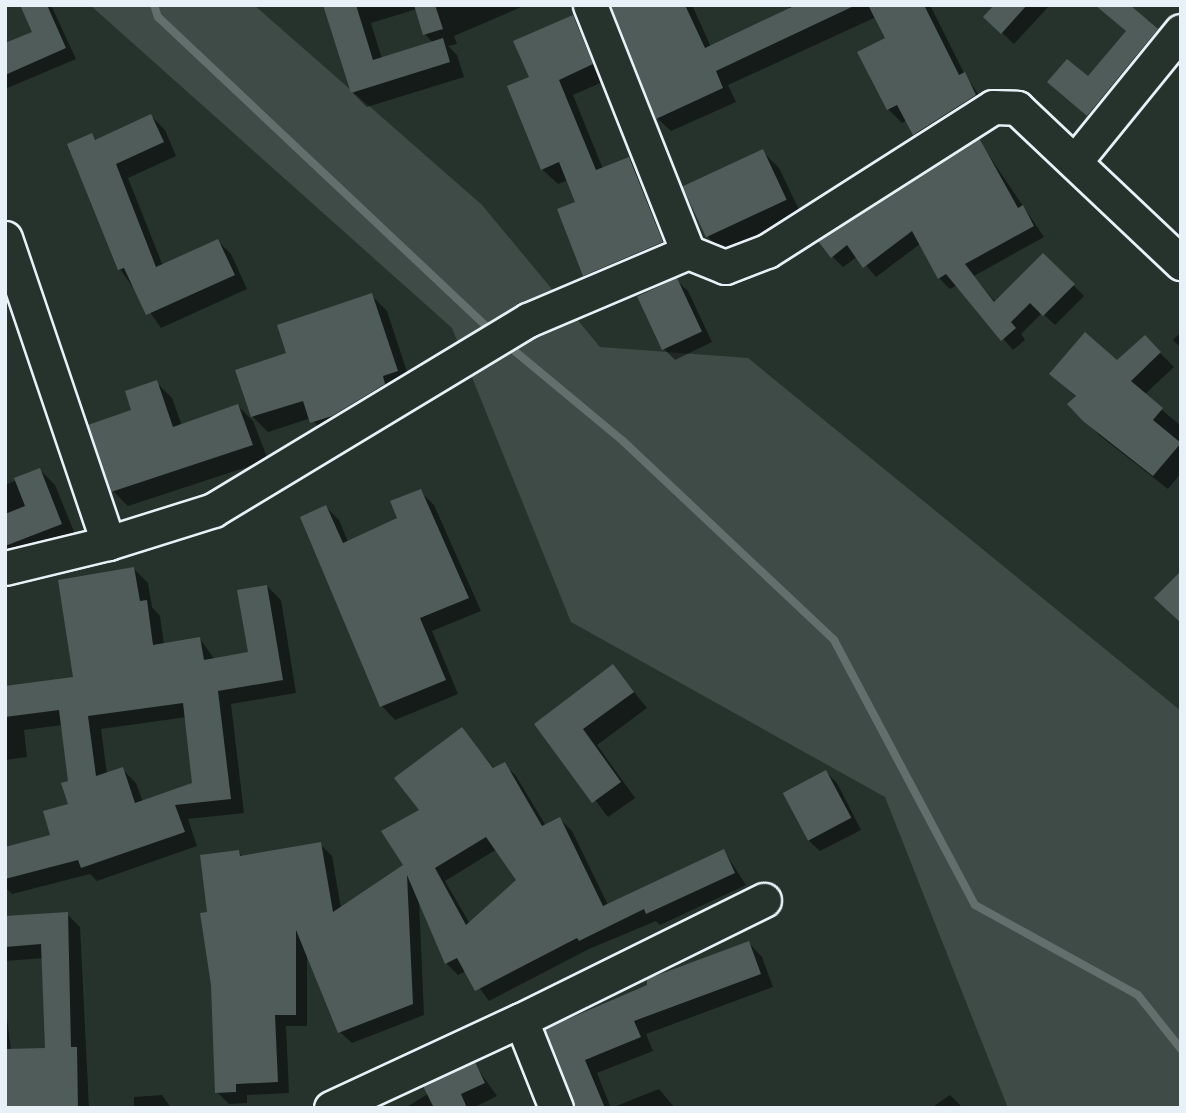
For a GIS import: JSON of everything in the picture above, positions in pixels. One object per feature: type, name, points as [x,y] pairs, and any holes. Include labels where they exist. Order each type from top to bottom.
[{"type":"street","points":[[590,5],[688,252]]},
{"type":"street","points":[[1076,160],[1181,31]]},
{"type":"street","points":[[5,568],[107,543],[213,510],[528,320],[688,252],[725,267],[767,251],[993,107],[1017,108],[1076,160],[1181,263]]},
{"type":"street","points":[[5,238],[107,543]]},
{"type":"street","points":[[331,1108],[521,1020],[764,900]]},
{"type":"street","points":[[521,1020],[556,1108]]},
{"type":"shaded area","points":[[90,5],[254,5],[482,205],[600,347],[748,358],[1181,711],[1181,1108],[1008,1108],[885,797],[571,622],[452,328]]},
{"type":"building","points":[[20,5],[47,5],[66,48],[5,75],[5,43],[32,32]]},
{"type":"building","points":[[323,5],[356,5],[373,60],[443,38],[450,62],[351,93]]},
{"type":"building","points":[[414,5],[435,5],[443,29],[423,35]]},
{"type":"building","points":[[611,5],[685,5],[705,48],[796,5],[856,5],[716,71],[723,88],[656,119]]},
{"type":"building","points":[[868,5],[924,5],[959,75],[965,72],[976,95],[913,135],[897,105],[887,110],[857,52],[885,38]]},
{"type":"building","points":[[994,5],[1027,5],[1001,34],[983,17]]},
{"type":"building","points":[[1095,5],[1130,5],[1158,29],[1087,116],[1047,82],[1067,59],[1088,76],[1126,31]]},
{"type":"building","points":[[573,15],[593,64],[559,80],[596,170],[629,157],[663,242],[583,276],[557,209],[575,202],[559,162],[541,170],[507,86],[529,77],[513,41]]},
{"type":"building","points":[[151,114],[164,142],[116,164],[156,267],[218,239],[235,275],[146,315],[124,268],[118,270],[67,144],[92,133],[95,140]]},
{"type":"building","points":[[979,138],[1018,208],[1023,205],[1034,226],[965,264],[994,302],[1043,253],[1075,284],[1043,316],[1030,303],[1011,322],[1016,328],[1001,341],[946,274],[938,279],[912,231],[863,268],[847,245],[831,258],[818,241]]},
{"type":"building","points":[[763,149],[787,200],[706,237],[682,187]]},
{"type":"building","points":[[677,278],[702,331],[662,350],[637,297]]},
{"type":"building","points":[[372,293],[398,371],[383,376],[385,384],[332,416],[310,423],[303,401],[251,417],[235,370],[286,353],[277,325]]},
{"type":"building","points":[[1085,332],[1117,360],[1145,335],[1161,352],[1131,381],[1163,408],[1153,420],[1181,443],[1153,476],[1083,421],[1067,404],[1076,396],[1049,374]]},
{"type":"building","points":[[157,380],[173,427],[238,404],[253,445],[111,492],[88,425],[131,410],[125,391]]},
{"type":"building","points":[[40,468],[62,524],[5,546],[5,514],[25,506],[14,478]]},
{"type":"building","points":[[421,489],[469,598],[420,618],[446,680],[380,707],[300,517],[326,505],[343,543],[397,518],[390,501]]},
{"type":"building","points":[[134,567],[140,601],[147,600],[153,645],[200,637],[204,660],[248,652],[237,590],[267,585],[283,680],[218,691],[231,799],[175,805],[185,832],[81,868],[78,860],[5,879],[5,847],[50,835],[43,811],[68,804],[61,783],[68,781],[59,710],[5,717],[5,686],[73,677],[58,580]],"holes":[[[183,703],[192,783],[135,803],[123,767],[96,776],[88,716]]]},
{"type":"building","points":[[1181,571],[1181,623],[1154,598]]},
{"type":"building","points":[[613,664],[634,692],[583,729],[621,782],[592,803],[534,724]]},
{"type":"building","points":[[462,727],[493,768],[505,762],[542,826],[560,817],[603,906],[724,849],[735,873],[646,914],[644,909],[579,941],[577,938],[475,991],[457,958],[445,964],[407,875],[413,1004],[338,1033],[296,930],[296,1015],[275,1015],[278,1082],[236,1084],[236,1092],[215,1093],[211,985],[200,913],[207,912],[200,855],[239,850],[240,856],[321,842],[333,912],[403,865],[381,831],[419,810],[394,778]],"holes":[[[486,837],[516,880],[466,925],[435,868]]]},
{"type":"building","points":[[826,770],[851,818],[808,841],[783,793]]},
{"type":"building","points":[[68,912],[71,1047],[77,1047],[78,1108],[5,1108],[5,1049],[45,1048],[41,944],[5,947],[5,916]]},
{"type":"building","points":[[749,941],[761,974],[634,1021],[641,1037],[585,1060],[605,1108],[575,1108],[545,1029],[647,985],[647,979]]},
{"type":"building","points":[[475,1062],[485,1083],[461,1094],[467,1108],[434,1108],[423,1086]]},
{"type":"waterway","points":[[154,5],[158,17],[493,333]]},
{"type":"waterway","points":[[505,343],[623,441],[834,640],[975,905],[1138,995],[1181,1049]]}]
